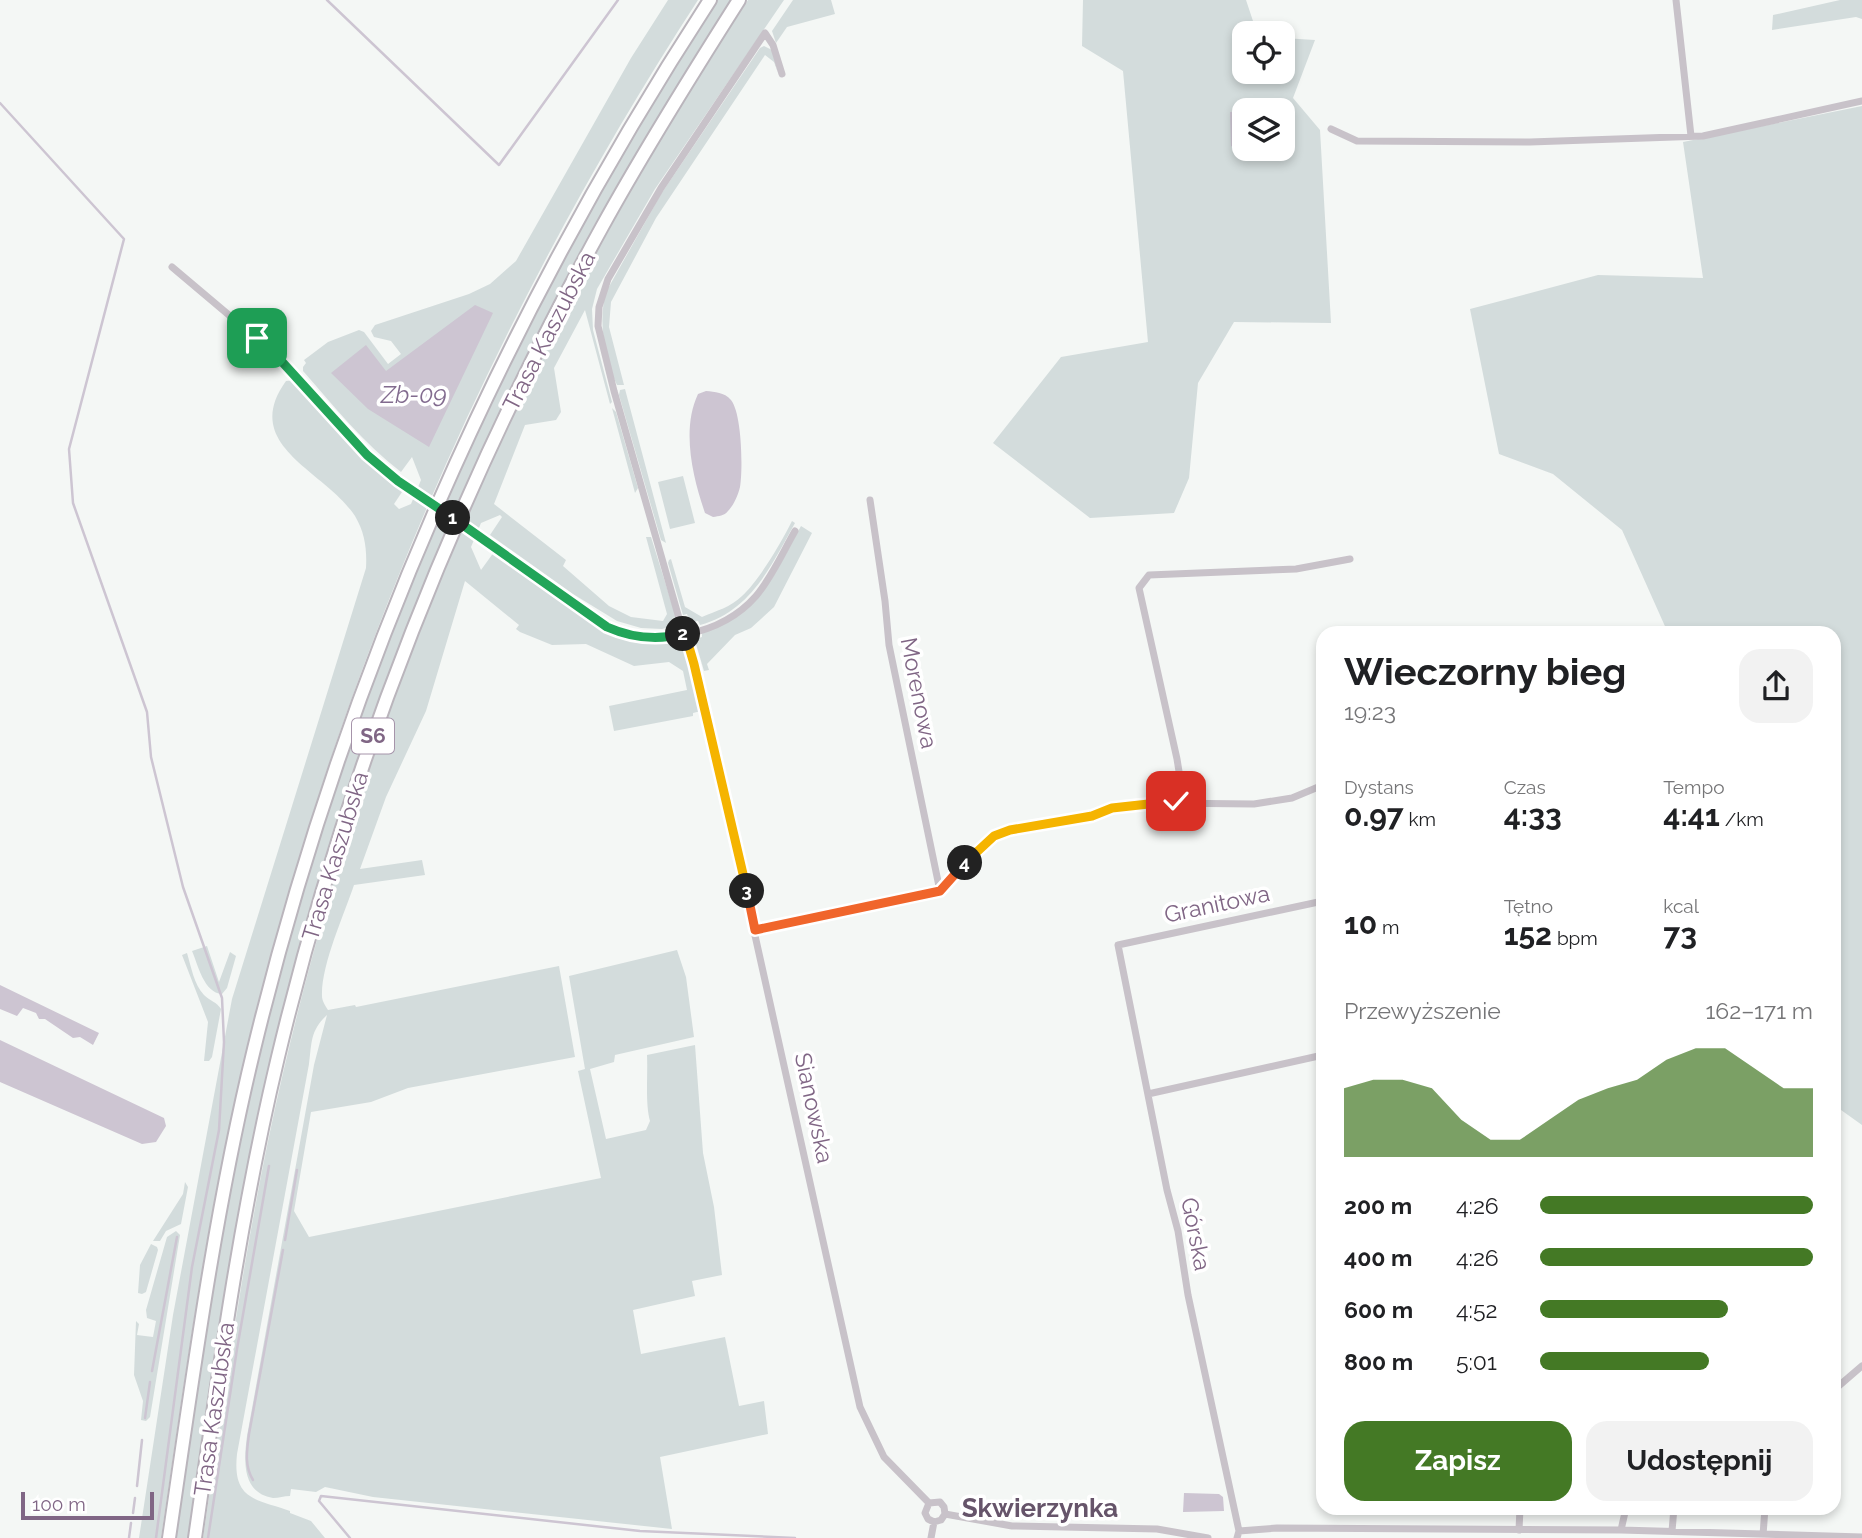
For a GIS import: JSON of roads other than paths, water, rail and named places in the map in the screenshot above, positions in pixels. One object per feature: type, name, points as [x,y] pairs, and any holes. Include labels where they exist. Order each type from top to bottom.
[{"type":"highway","name":"Trasa Kaszubska","points":[[169,1538],[209,1269],[236,1127],[283,938],[350,726],[410,570],[463,447],[513,343],[578,218],[628,130],[710,0]]},
{"type":"highway","name":"Trasa Kaszubska","points":[[195,1538],[234,1272],[261,1132],[307,944],[374,735],[433,579],[486,457],[535,355],[643,155],[739,0]]},
{"type":"street","points":[[1676,0],[1691,136]]},
{"type":"street","name":"Sianowska","points":[[782,74],[773,45],[765,33],[661,188],[608,279],[599,307],[600,336],[703,702],[860,1407],[884,1457],[929,1503]]},
{"type":"street","points":[[1331,129],[1357,141],[1530,142],[1703,136],[1862,101]]},
{"type":"street","points":[[172,267],[274,353],[351,440],[384,470],[607,627],[630,636],[671,637],[719,623],[749,604],[768,579],[795,531]]},
{"type":"street","name":"Morenowa","points":[[870,500],[889,645],[940,891]]},
{"type":"street","points":[[1176,801],[1182,790],[1177,759],[1139,588],[1149,575],[1217,570],[1296,569],[1350,559]]},
{"type":"street","points":[[755,930],[940,891],[985,843],[1010,830],[1092,816],[1112,808],[1176,801],[1254,804],[1292,798],[1316,788]]},
{"type":"street","name":"Granitowa","points":[[1118,945],[1316,903]]},
{"type":"street","name":"Górska","points":[[1118,945],[1238,1534]]},
{"type":"street","points":[[1148,1094],[1316,1057]]},
{"type":"street","points":[[1841,1384],[1862,1366]]},
{"type":"street","points":[[940,1502],[945,1514],[941,1520],[934,1522],[928,1519],[925,1513],[929,1503],[940,1502]]},
{"type":"street","points":[[945,1514],[1013,1526],[1157,1529],[1208,1538]]},
{"type":"street","points":[[1519,1530],[1520,1515]]},
{"type":"street","points":[[1620,1530],[1624,1515]]},
{"type":"street","points":[[1672,1531],[1673,1515]]},
{"type":"street","points":[[1764,1536],[1765,1515]]},
{"type":"street","points":[[931,1538],[934,1522]]},
{"type":"street","points":[[1238,1534],[1277,1528],[1620,1530],[1862,1537]]},
{"type":"water","points":[[1232,112],[1232,146],[1231,146]]},
{"type":"water","name":"Zb-09","points":[[475,305],[493,313],[429,447],[368,409],[331,373],[366,345],[386,371]]},
{"type":"water","points":[[706,391],[722,394],[731,400],[735,407],[741,442],[741,479],[738,493],[726,513],[713,517],[705,513],[693,469],[690,438],[693,408],[698,394]]},
{"type":"water","points":[[0,985],[99,1033],[93,1045],[80,1037],[73,1038],[45,1019],[39,1019],[36,1013],[23,1008],[17,1016],[0,1009]]},
{"type":"water","points":[[0,1040],[164,1118],[166,1126],[156,1142],[142,1144],[0,1082]]},
{"type":"water","points":[[1184,1493],[1219,1494],[1223,1497],[1224,1511],[1183,1512]]},
{"type":"waterway","points":[[327,0],[499,165],[618,0]]},
{"type":"waterway","points":[[0,103],[124,239],[69,449],[73,503],[147,712],[151,757],[183,887],[222,998],[224,1042],[219,1130],[192,1267],[156,1538]]},
{"type":"waterway","points":[[208,1538],[269,1166]]},
{"type":"waterway","points":[[285,1240],[297,1170]]},
{"type":"waterway","points":[[152,1371],[177,1237]]},
{"type":"waterway","points":[[253,1480],[247,1463],[249,1434],[283,1250]]},
{"type":"waterway","points":[[145,1418],[150,1382]]},
{"type":"waterway","points":[[137,1486],[142,1440]]},
{"type":"waterway","points":[[350,1538],[319,1501],[321,1496],[640,1531],[795,1538]]},
{"type":"waterway","points":[[133,1513],[135,1498]]},
{"type":"waterway","points":[[129,1538],[131,1523]]},
{"type":"district","name":"Skwierzynka","points":[[1040,1508]]}]
